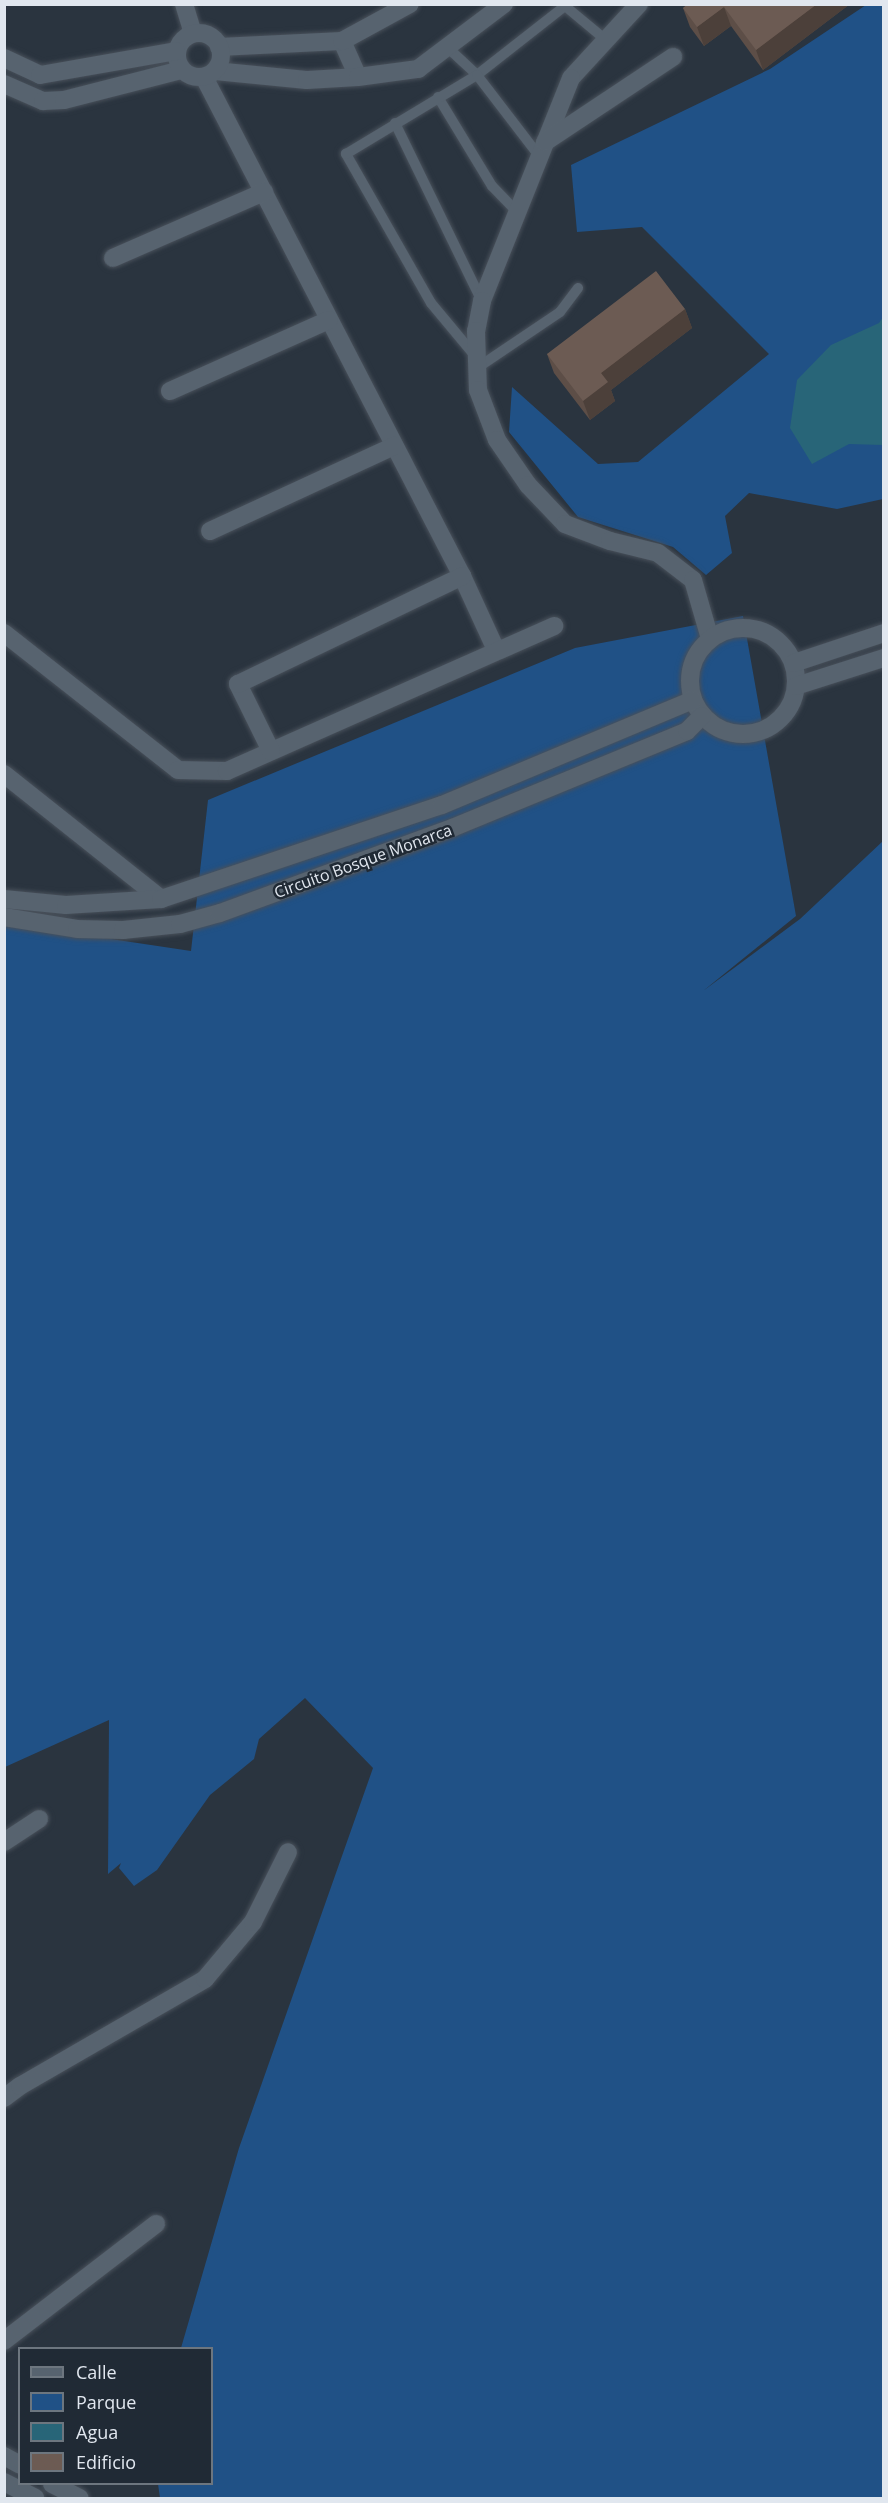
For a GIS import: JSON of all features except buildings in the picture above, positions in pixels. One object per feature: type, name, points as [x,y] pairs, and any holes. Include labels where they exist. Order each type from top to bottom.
[{"type":"street","points":[[184,4],[193,33]]},
{"type":"street","points":[[219,47],[342,41],[410,4]]},
{"type":"street","points":[[210,74],[221,59],[219,47],[206,34],[193,33],[182,40],[177,51],[181,70],[192,77],[210,74],[307,80],[358,77],[418,69],[504,4]]},
{"type":"street","points":[[634,6],[571,78],[519,214],[482,301],[477,331],[478,390],[497,440],[528,485],[565,524],[610,541],[658,554],[693,580],[710,639]]},
{"type":"street","points":[[342,41],[358,77]]},
{"type":"street","points":[[4,58],[40,75],[177,51]]},
{"type":"street","points":[[542,150],[674,57]]},
{"type":"street","points":[[4,84],[42,101],[64,100],[181,70]]},
{"type":"street","points":[[210,74],[264,192],[462,576],[496,650]]},
{"type":"street","points":[[112,258],[264,192]]},
{"type":"street","points":[[170,391],[329,320]]},
{"type":"street","points":[[210,531],[394,446]]},
{"type":"street","points":[[271,751],[238,684],[462,576]]},
{"type":"street","points":[[4,633],[178,770],[227,771],[554,626]]},
{"type":"street","points":[[748,628],[768,633],[783,646],[794,663],[796,686],[792,703],[782,718],[759,732],[732,734],[715,728],[697,708],[689,683],[692,666],[699,651],[710,639],[729,630],[748,628]]},
{"type":"street","points":[[794,663],[884,633]]},
{"type":"street","points":[[796,686],[884,658]]},
{"type":"street","name":"Circuito Bosque Monarca","points":[[4,899],[66,905],[160,899],[442,805],[697,708]]},
{"type":"street","name":"Circuito Bosque Monarca","points":[[4,917],[77,929],[123,930],[180,924],[220,913],[463,824],[687,731],[697,708]]},
{"type":"street","points":[[4,774],[160,899]]},
{"type":"street","points":[[4,1842],[39,1819]]},
{"type":"street","points":[[4,2098],[20,2086],[205,1979],[253,1922],[288,1852]]},
{"type":"street","points":[[4,2341],[156,2224]]},
{"type":"street","points":[[4,2456],[18,2464]]},
{"type":"street","points":[[4,2482],[28,2494]]},
{"type":"street","points":[[54,2485],[80,2499]]},
{"type":"lane","points":[[578,288],[560,312],[477,363],[431,303],[346,154],[477,75],[565,6],[606,40]]},
{"type":"lane","points":[[447,47],[477,75],[542,150]]},
{"type":"lane","points":[[438,97],[492,186],[519,214]]},
{"type":"lane","points":[[395,123],[482,301]]},
{"type":"green space","points":[[866,5],[883,5],[883,499],[837,509],[749,493],[725,516],[732,553],[706,575],[673,547],[578,517],[509,432],[512,387],[598,464],[638,462],[769,354],[642,227],[577,232],[571,165],[770,69]]},
{"type":"green space","points":[[743,616],[796,916],[703,991],[800,919],[883,841],[883,2498],[160,2498],[158,2485],[213,2485],[213,2347],[181,2347],[239,2148],[373,1768],[305,1698],[259,1739],[254,1759],[210,1795],[157,1870],[134,1886],[119,1868],[121,1863],[108,1874],[109,1720],[5,1767],[4,923],[191,951],[208,800],[575,648]]},
{"type":"water","points":[[883,317],[883,445],[849,444],[812,464],[790,428],[797,380],[831,345],[879,323]]}]
